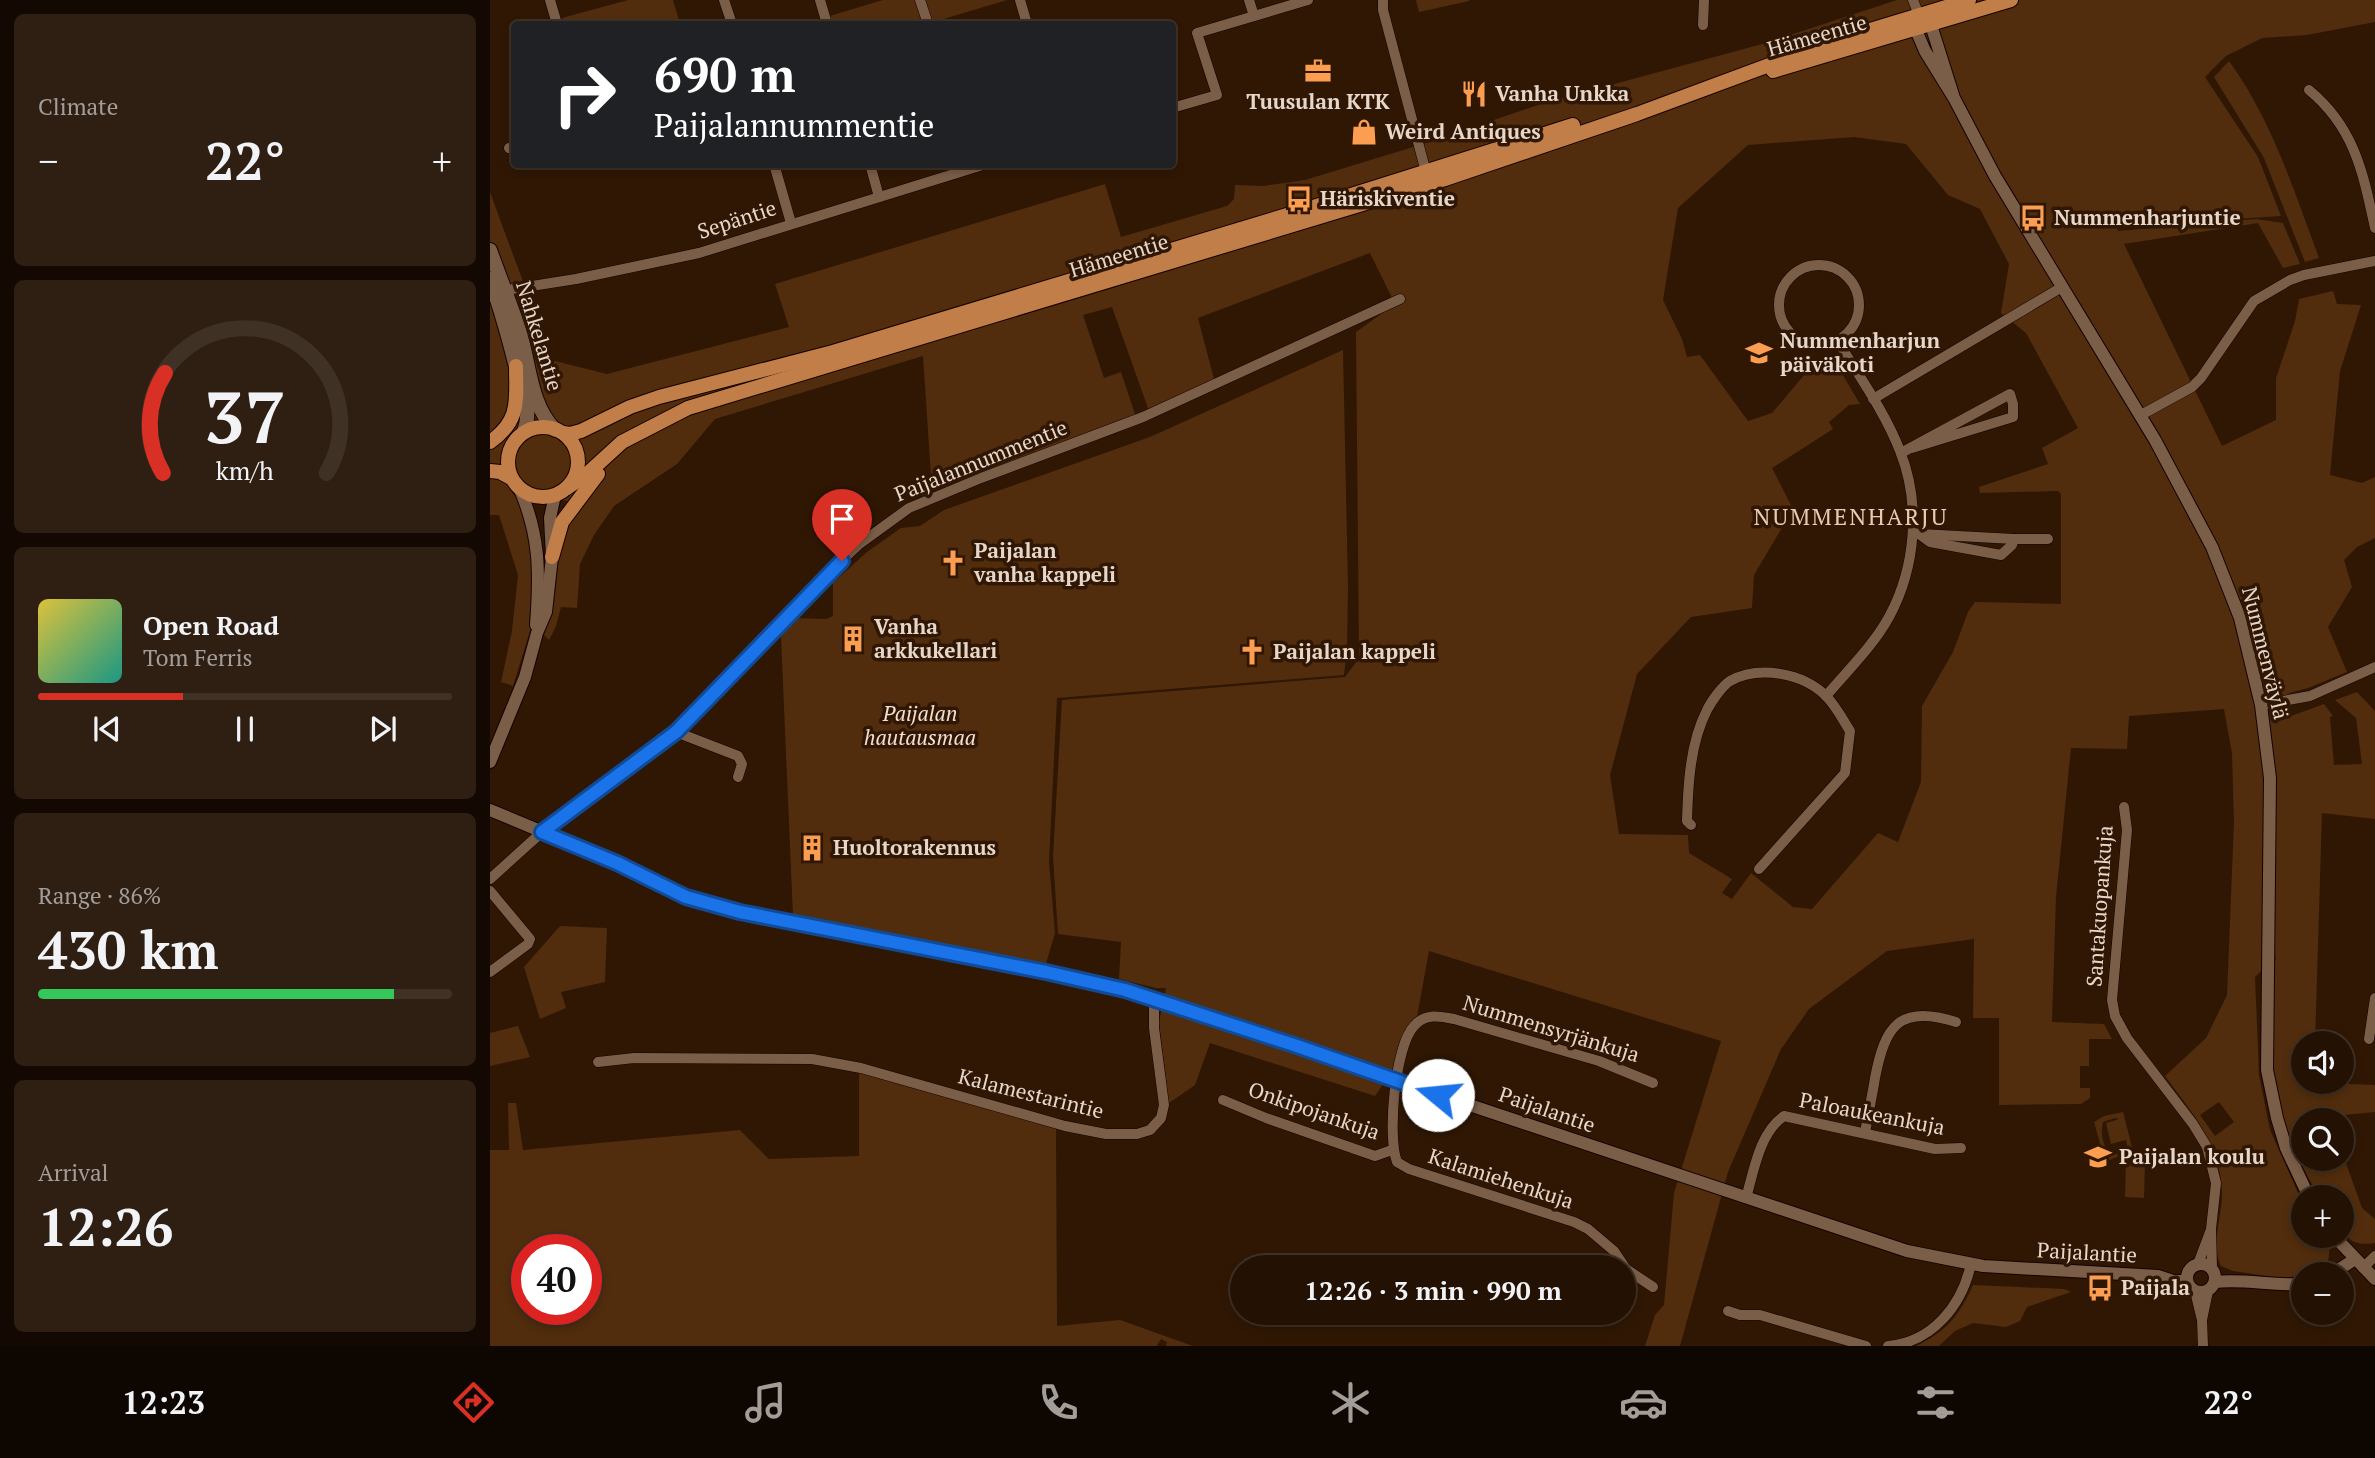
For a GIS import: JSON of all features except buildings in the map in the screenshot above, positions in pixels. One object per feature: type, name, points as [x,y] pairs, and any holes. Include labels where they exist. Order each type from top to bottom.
[{"type":"main road","name":"Hämeentie","points":[[561,492],[587,474],[622,442],[670,416],[704,402],[1428,177],[1634,107],[1714,85],[1834,41],[1917,22],[1969,0]]},
{"type":"main road","name":"Hämeentie","points":[[1917,22],[1931,25],[2011,0]]},
{"type":"main road","name":"Hämeentie","points":[[559,431],[570,434],[581,431],[630,407],[659,397],[833,352],[1307,209],[1428,177]]},
{"type":"main road","name":"Nahkelantie","points":[[490,250],[495,289],[527,406],[528,421],[522,433]]},
{"type":"main road","name":"Nahkelantie","points":[[495,289],[520,335],[538,404],[545,418],[559,431]]},
{"type":"main road","points":[[490,442],[505,429],[513,416],[517,402],[516,366]]},
{"type":"main road","points":[[490,451],[522,433],[542,427],[559,431],[573,443],[578,457],[576,477],[561,492],[534,494],[500,472],[490,471]]},
{"type":"main road","points":[[514,481],[507,470],[506,457],[511,444],[522,433]]},
{"type":"main road","points":[[552,556],[562,522],[578,498],[636,435]]},
{"type":"street","points":[[550,0],[556,21]]},
{"type":"street","points":[[724,0],[731,21]]},
{"type":"street","points":[[820,0],[826,21]]},
{"type":"street","points":[[920,0],[927,21]]},
{"type":"street","points":[[1020,0],[1026,21]]},
{"type":"street","points":[[1249,0],[1254,16]]},
{"type":"street","points":[[1176,107],[1217,95],[1197,33],[1308,0]]},
{"type":"street","points":[[1383,0],[1395,60],[1428,177]]},
{"type":"street","points":[[1703,0],[1703,25]]},
{"type":"street","points":[[1913,0],[1917,22]]},
{"type":"street","name":"Nummenväylä","points":[[1917,22],[1925,51],[1954,98],[1995,176],[2141,415],[2189,501],[2228,582],[2247,642],[2261,705],[2270,778],[2267,1070],[2286,1148],[2303,1185]]},
{"type":"street","name":"Nummenväylä","points":[[1931,25],[1954,98]]},
{"type":"street","points":[[2309,90],[2327,104],[2357,154],[2375,228]]},
{"type":"street","points":[[775,168],[791,223]]},
{"type":"street","points":[[871,168],[879,197]]},
{"type":"street","name":"Sepäntie","points":[[495,289],[699,253],[968,168]]},
{"type":"street","points":[[2141,415],[2192,387],[2201,378],[2254,301],[2304,275],[2375,261]]},
{"type":"street","points":[[1831,266],[1845,274],[1855,288],[1859,302],[1857,318],[1848,332],[1837,341],[1822,344],[1806,342],[1793,335],[1784,323],[1779,306],[1783,288],[1792,275],[1806,267],[1831,266]]},
{"type":"street","points":[[1872,399],[2062,287]]},
{"type":"street","name":"Paijalannummentie","points":[[490,879],[542,832],[676,732],[825,576],[858,545],[909,508],[1143,417],[1400,299]]},
{"type":"street","points":[[1826,696],[1868,648],[1889,616],[1902,585],[1916,534],[1910,484],[1901,453],[1837,341]]},
{"type":"street","points":[[1901,453],[2010,394],[2013,417],[1912,448]]},
{"type":"street","points":[[514,481],[529,510],[536,540],[537,633]]},
{"type":"street","points":[[490,762],[525,677],[545,612],[552,556],[550,518],[561,492]]},
{"type":"street","points":[[1916,534],[1930,542],[2001,555],[2012,545],[2014,539]]},
{"type":"street","points":[[1916,534],[2048,539]]},
{"type":"street","points":[[2261,705],[2310,696],[2375,667]]},
{"type":"street","points":[[1692,825],[1687,821],[1688,789],[1695,747],[1707,710],[1727,682],[1757,673],[1776,674],[1801,680],[1826,696],[1850,732],[1844,773],[1759,869]]},
{"type":"street","points":[[676,732],[738,756],[742,764],[738,778]]},
{"type":"street","name":"Santakuopankuja","points":[[2124,807],[2127,830],[2112,1000],[2115,1016],[2127,1038],[2193,1124],[2207,1147],[2216,1183],[2202,1278]]},
{"type":"street","name":"Paijalantie","points":[[490,810],[617,863],[686,897],[740,912],[1125,990],[1907,1251],[1971,1264],[2158,1276],[2173,1281],[2202,1278],[2291,1284]]},
{"type":"street","points":[[490,891],[530,939],[528,944],[490,972]]},
{"type":"street","points":[[2369,1039],[2375,998]]},
{"type":"street","name":"Kalamestarintie","points":[[598,1062],[634,1058],[812,1059],[851,1066],[1065,1126],[1106,1134],[1137,1134],[1150,1130],[1161,1118],[1164,1105],[1154,1028],[1154,1008],[1157,1001]]},
{"type":"street","name":"Nummensyrjänkuja","points":[[1396,1082],[1408,1037],[1414,1026],[1426,1017],[1439,1016],[1599,1061],[1653,1083]]},
{"type":"street","points":[[1865,1133],[1881,1048],[1889,1031],[1901,1020],[1916,1016],[1936,1016],[1956,1022]]},
{"type":"street","points":[[1392,1150],[1392,1100],[1396,1082]]},
{"type":"street","name":"Onkipojankuja","points":[[1223,1100],[1375,1156],[1392,1150]]},
{"type":"street","name":"Paloaukeankuja","points":[[1746,1198],[1766,1136],[1773,1124],[1784,1116],[1935,1149],[1961,1148]]},
{"type":"street","name":"Kalamiehenkuja","points":[[1392,1150],[1397,1162],[1409,1169],[1574,1222],[1588,1229],[1614,1251],[1626,1269],[1653,1287]]},
{"type":"street","points":[[2345,1248],[2375,1279]]},
{"type":"street","points":[[2354,1266],[2375,1256]]},
{"type":"street","points":[[1888,1346],[1932,1330],[1945,1319],[1957,1302],[1971,1264]]},
{"type":"street","points":[[2202,1278],[2203,1346]]},
{"type":"street","points":[[1728,1311],[1740,1315],[1760,1315],[1866,1346]]},
{"type":"green space","points":[[628,0],[673,0],[679,21],[563,21],[562,18]]},
{"type":"green space","points":[[883,0],[1007,0],[937,21],[813,21]]},
{"type":"green space","points":[[1416,0],[1469,0],[1469,1],[1419,12]]},
{"type":"green space","points":[[1897,0],[2375,0],[2375,22],[2307,35],[2262,38],[2226,56],[2205,77],[2258,157],[2281,216],[2116,227],[2118,231],[2256,219],[2283,223],[2300,264],[2283,268],[2258,223],[2124,244],[2222,446],[2276,420],[2276,378],[2295,321],[2299,299],[2333,291],[2337,304],[2361,305],[2340,371],[2330,475],[2362,483],[2375,477],[2375,538],[2357,547],[2344,560],[2352,587],[2328,627],[2347,672],[2289,693],[2291,716],[2324,704],[2333,716],[2330,717],[2334,765],[2362,764],[2356,718],[2335,700],[2357,692],[2375,711],[2375,819],[2322,813],[2315,1031],[2291,1031],[2291,1094],[2354,1094],[2354,1084],[2375,1085],[2375,1112],[2354,1114],[2354,1108],[2291,1108],[2291,1143],[2276,1090],[2272,1052],[2270,1013],[2276,956],[2255,977],[2259,1075],[2270,1130],[2295,1185],[2291,1185],[2291,1248],[2330,1248],[2328,1262],[2291,1262],[2291,1277],[2287,1279],[2233,1271],[2221,1266],[2217,1239],[2222,1191],[2216,1158],[2203,1129],[2165,1076],[2206,1038],[2227,995],[2234,822],[2232,753],[2224,709],[2129,716],[2127,749],[2071,748],[2056,897],[2052,1022],[2104,1024],[2112,1039],[2089,1039],[2089,1066],[2080,1066],[2080,1088],[2090,1088],[2090,1098],[2081,1104],[1999,1105],[1999,1018],[1973,1018],[1974,939],[1887,951],[1809,1009],[1781,1049],[1728,1172],[1680,1346],[1645,1346],[1655,1315],[1664,1305],[1674,1193],[1721,1041],[1429,951],[1417,1017],[1398,1062],[1375,1096],[1210,1043],[1195,1085],[1169,1103],[1159,1022],[1166,988],[1119,979],[1121,942],[1058,934],[1053,856],[1062,700],[1345,677],[1359,658],[1356,332],[1395,304],[1370,253],[1198,318],[1215,383],[1149,411],[1112,307],[1083,315],[1104,378],[1121,372],[1136,417],[932,491],[923,356],[715,419],[677,464],[614,506],[594,535],[580,564],[577,608],[561,607],[549,640],[544,635],[554,602],[561,539],[579,503],[511,491],[531,530],[534,603],[530,631],[513,686],[501,682],[512,631],[518,575],[499,515],[490,515],[490,192],[551,360],[607,374],[789,327],[775,284],[1105,184],[1121,237],[1227,206],[1234,199],[1235,185],[1263,186],[1305,180],[1544,103],[1766,43]],"holes":[[[1854,137],[1906,144],[1948,195],[1980,209],[2009,264],[2001,313],[2026,333],[2078,428],[2042,448],[2048,464],[1979,487],[1980,493],[2058,491],[2061,494],[2061,604],[1975,602],[1968,612],[1953,652],[1922,706],[1921,782],[1898,842],[1878,833],[1812,909],[1793,907],[1751,873],[1732,899],[1722,893],[1732,879],[1689,853],[1688,835],[1619,834],[1610,775],[1637,674],[1691,617],[1752,608],[1754,575],[1793,509],[1772,468],[1833,429],[1829,422],[1849,405],[1860,404],[1838,367],[1816,361],[1772,413],[1748,421],[1700,355],[1687,357],[1682,339],[1663,300],[1678,208],[1748,145]],[[2219,1102],[2234,1122],[2215,1136],[2200,1115]]]},
{"type":"green space","points":[[2229,61],[2258,107],[2270,132],[2319,258],[2305,262],[2264,158],[2214,77]]},
{"type":"green space","name":"Paijalan hautausmaa","points":[[1343,350],[1348,588],[1344,675],[1057,698],[1049,862],[1055,933],[1045,967],[793,916],[781,637],[794,618],[826,619],[833,616],[833,583],[867,552],[901,528],[920,526],[944,510],[1150,437]]},
{"type":"green space","points":[[560,926],[607,928],[605,982],[561,992],[566,1008],[540,1019],[524,967]]},
{"type":"green space","points":[[518,1026],[530,1057],[490,1066],[490,1033]]},
{"type":"green space","points":[[859,1070],[1056,1125],[1057,1326],[1120,1320],[1193,1346],[1166,1346],[1167,1342],[1161,1339],[1157,1346],[490,1346],[490,1150],[509,1150],[508,1103],[516,1103],[523,1150],[740,1130],[769,1159],[859,1156]]},
{"type":"green space","points":[[2123,1112],[2132,1147],[2130,1151],[2105,1162],[2094,1122],[2104,1116]],"holes":[[[2119,1119],[2106,1123],[2111,1144],[2126,1140],[2127,1145],[2124,1150],[2110,1154],[2103,1139],[2103,1122]]]},
{"type":"green space","points":[[2126,1160],[2145,1161],[2144,1198],[2125,1197]]},
{"type":"green space","points":[[2305,1171],[2349,1171],[2354,1185],[2313,1185]]},
{"type":"green space","points":[[2354,1186],[2362,1208],[2375,1219],[2375,1243],[2355,1242]]},
{"type":"green space","points":[[1973,1285],[2064,1289],[2071,1292],[2027,1307],[2020,1321],[2006,1327],[1973,1323],[1955,1331],[1939,1346],[1916,1346],[1951,1322],[1963,1306]]},
{"type":"place","name":"Tuusulan KTK","points":[[1318,71]]},
{"type":"place","name":"Vanha Unkka","points":[[1474,94]]},
{"type":"place","name":"Weird Antiques","points":[[1364,132]]},
{"type":"place","name":"Häriskiventie","points":[[1299,199]]},
{"type":"place","name":"Nummenharjuntie","points":[[2033,218]]},
{"type":"place","name":"Nummenharjun päiväkoti","points":[[1759,353]]},
{"type":"place","name":"Paijalan vanha kappeli","points":[[953,563]]},
{"type":"place","name":"Vanha arkkukellari","points":[[853,639]]},
{"type":"place","name":"Paijalan kappeli","points":[[1252,652]]},
{"type":"place","name":"Huoltorakennus","points":[[812,848]]},
{"type":"place","name":"Paijalan koulu","points":[[2098,1157]]},
{"type":"place","name":"Paijala","points":[[2100,1288]]},
{"type":"district","name":"NUMMENHARJU","points":[[1851,517]]},
{"type":"route","points":[[842,561],[676,732],[542,832],[634,870],[686,897],[740,912],[1125,990],[1438,1095]]}]
